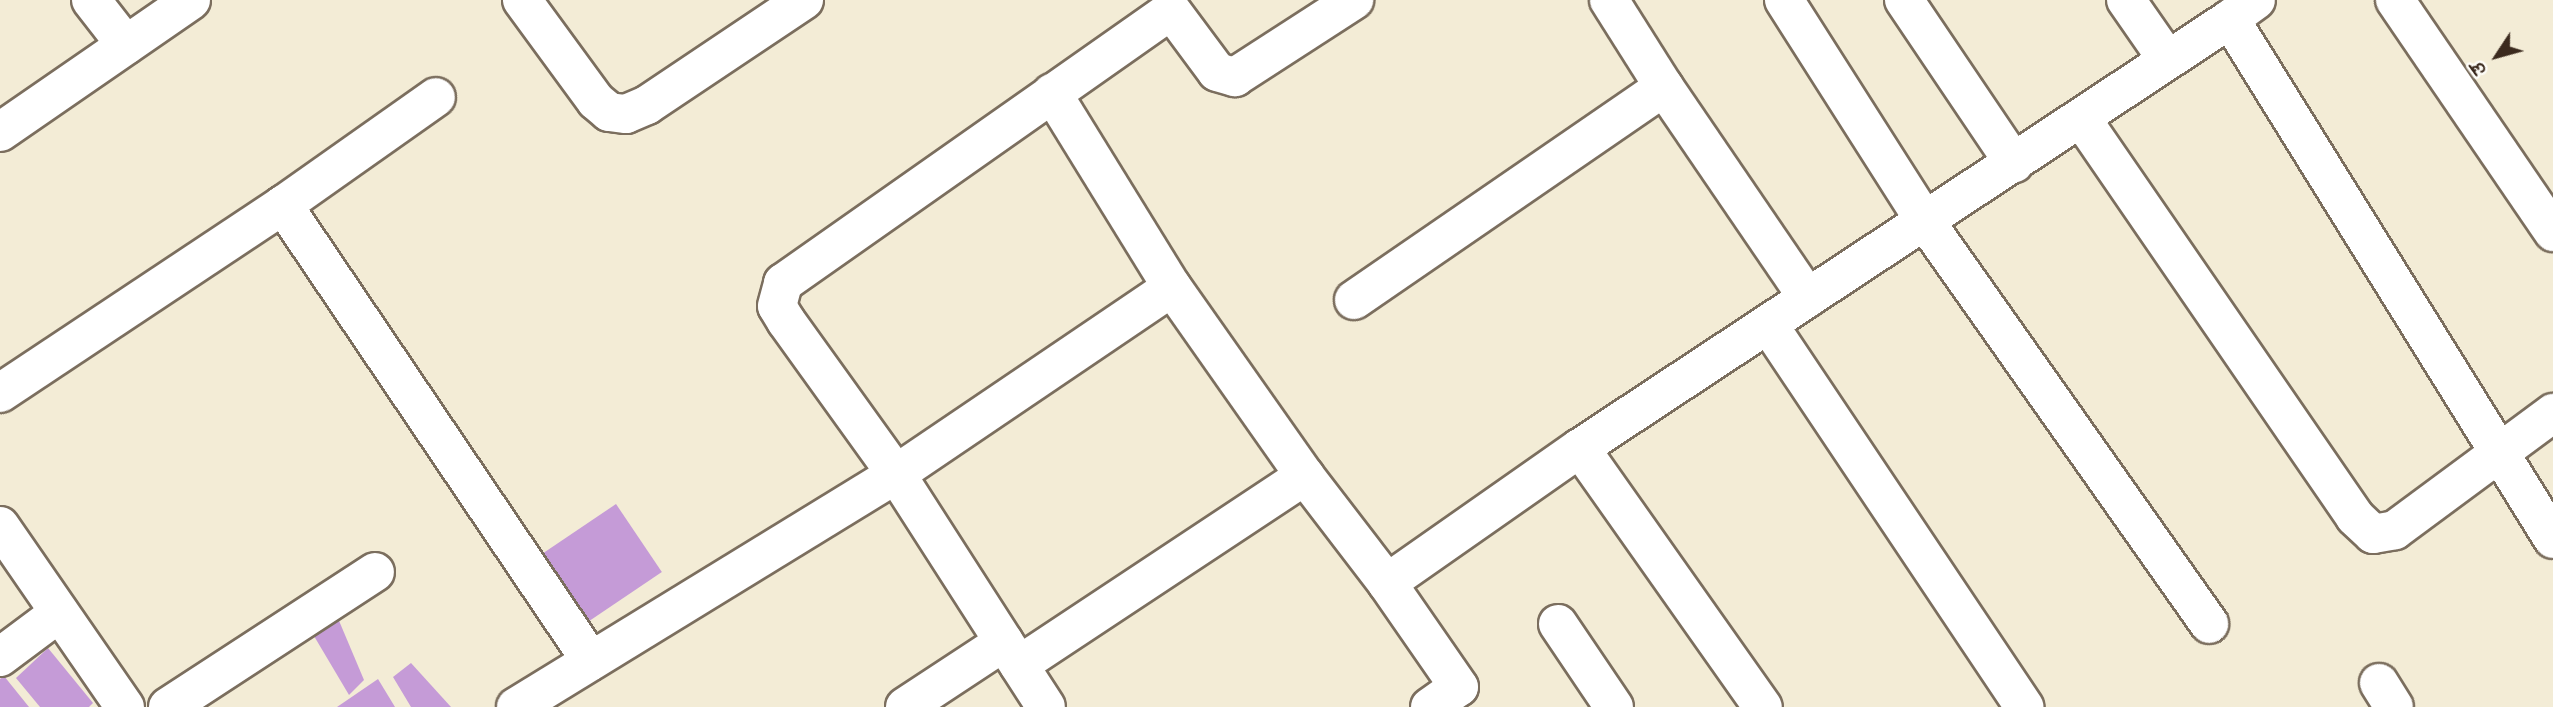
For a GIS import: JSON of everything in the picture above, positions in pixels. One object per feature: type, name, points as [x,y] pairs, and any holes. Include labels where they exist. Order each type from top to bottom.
[{"type":"street","points":[[91,0],[126,45]]},
{"type":"street","points":[[5,121],[126,45],[191,0]]},
{"type":"street","points":[[522,0],[596,101],[609,112],[626,114],[647,105],[787,5]]},
{"type":"street","points":[[1046,707],[896,474],[786,321],[778,306],[778,293],[783,283],[830,248],[1052,93],[1167,5],[1217,72],[1236,77],[1354,0]]},
{"type":"street","points":[[1609,0],[1664,87],[1808,298]]},
{"type":"street","points":[[1784,0],[1925,220],[2209,624]]},
{"type":"street","points":[[1904,0],[2014,163]]},
{"type":"street","points":[[2126,0],[2167,59]]},
{"type":"street","points":[[2395,0],[2553,232]]},
{"type":"street","points":[[1387,583],[1580,448],[2243,9],[2497,452],[2553,539]]},
{"type":"street","points":[[1354,300],[1664,87]]},
{"type":"street","points":[[1052,93],[1172,287],[1305,476],[1387,583],[1454,700]]},
{"type":"street","points":[[0,393],[283,205],[436,97]]},
{"type":"street","points":[[2081,118],[2364,527],[2373,534],[2395,530],[2553,413]]},
{"type":"street","points":[[283,205],[591,661]]},
{"type":"street","points":[[516,707],[896,474],[1172,287]]},
{"type":"street","points":[[1768,324],[2024,707]]},
{"type":"street","points":[[1580,448],[1763,707]]},
{"type":"street","points":[[905,707],[1012,653],[1305,476]]},
{"type":"street","points":[[0,526],[125,707]]},
{"type":"street","points":[[168,707],[375,572]]},
{"type":"street","points":[[0,657],[59,613]]},
{"type":"street","points":[[1558,624],[1614,707]]},
{"type":"building","points":[[616,504],[662,572],[578,628],[532,560]]},
{"type":"building","points":[[337,616],[364,680],[349,695],[311,631]]},
{"type":"building","points":[[48,648],[93,703],[89,707],[40,707],[16,678]]},
{"type":"building","points":[[411,663],[451,707],[411,707],[393,677]]},
{"type":"building","points":[[4,676],[29,707],[0,707],[0,679]]},
{"type":"building","points":[[378,679],[395,707],[337,707]]}]
